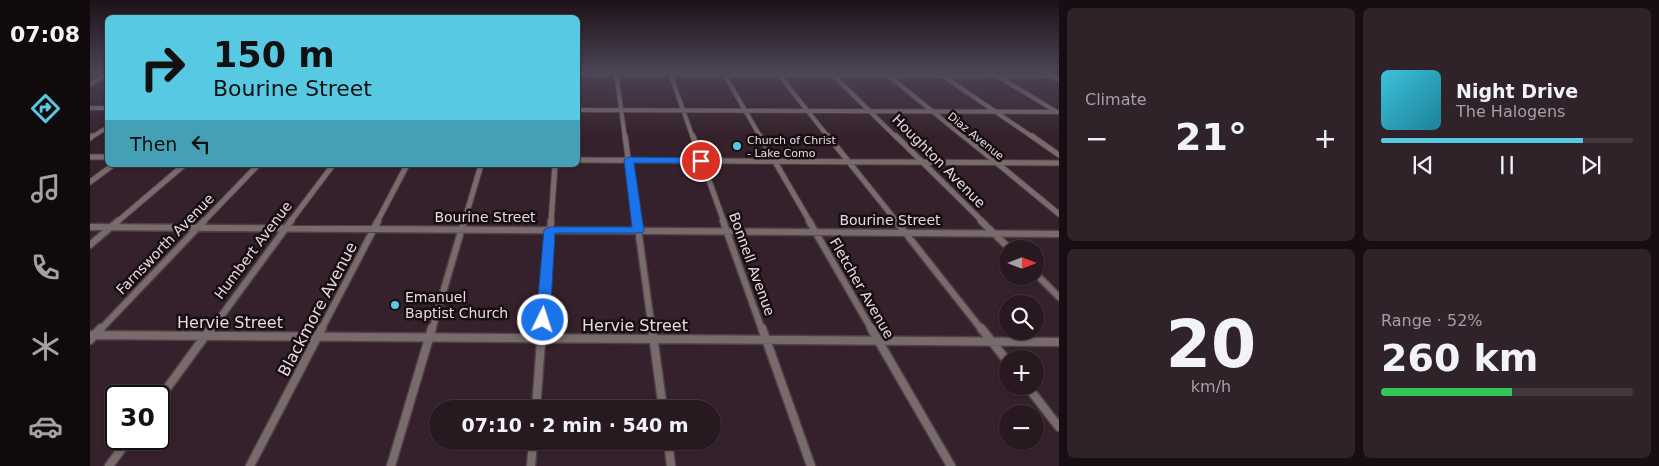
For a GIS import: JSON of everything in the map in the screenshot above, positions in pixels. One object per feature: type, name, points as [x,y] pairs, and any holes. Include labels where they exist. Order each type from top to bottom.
[{"type":"street","points":[[619,93],[662,400]]},
{"type":"street","name":"Bonnell Avenue","points":[[678,93],[811,466]]},
{"type":"street","name":"Fletcher Avenue","points":[[736,93],[951,466]]},
{"type":"street","points":[[793,93],[999,351]]},
{"type":"street","name":"Houghton Avenue","points":[[851,93],[1001,240]]},
{"type":"street","name":"Diaz Avenue","points":[[910,93],[1059,214]]},
{"type":"street","points":[[967,93],[1059,155]]},
{"type":"street","points":[[1026,93],[1059,112]]},
{"type":"street","points":[[90,108],[105,108]]},
{"type":"street","points":[[580,110],[1059,112]]},
{"type":"street","points":[[90,138],[105,129]]},
{"type":"street","points":[[90,157],[105,157]]},
{"type":"street","points":[[580,160],[1059,163]]},
{"type":"street","points":[[90,182],[110,167]]},
{"type":"street","points":[[90,245],[182,167]]},
{"type":"street","name":"Farnsworth Avenue","points":[[92,336],[256,167]]},
{"type":"street","name":"Humbert Avenue","points":[[169,385],[332,167]]},
{"type":"street","name":"Blackmore Avenue","points":[[250,466],[406,167]]},
{"type":"street","points":[[391,466],[480,167]]},
{"type":"street","points":[[537,400],[555,167]]},
{"type":"street","name":"Bourine Street","points":[[90,227],[1059,234]]},
{"type":"street","points":[[1044,282],[1059,297]]},
{"type":"street","name":"Hervie Street","points":[[92,336],[1059,342]]},
{"type":"street","points":[[1034,395],[1059,427]]},
{"type":"street","points":[[109,466],[121,450]]},
{"type":"street","points":[[531,466],[532,450]]},
{"type":"street","points":[[669,450],[671,466]]},
{"type":"place","name":"Church of Christ - Lake Como","points":[[737,146]]},
{"type":"place","name":"Emanuel Baptist Church","points":[[395,305]]},
{"type":"route","points":[[543,320],[550,230],[638,231],[628,160],[701,161]]}]
